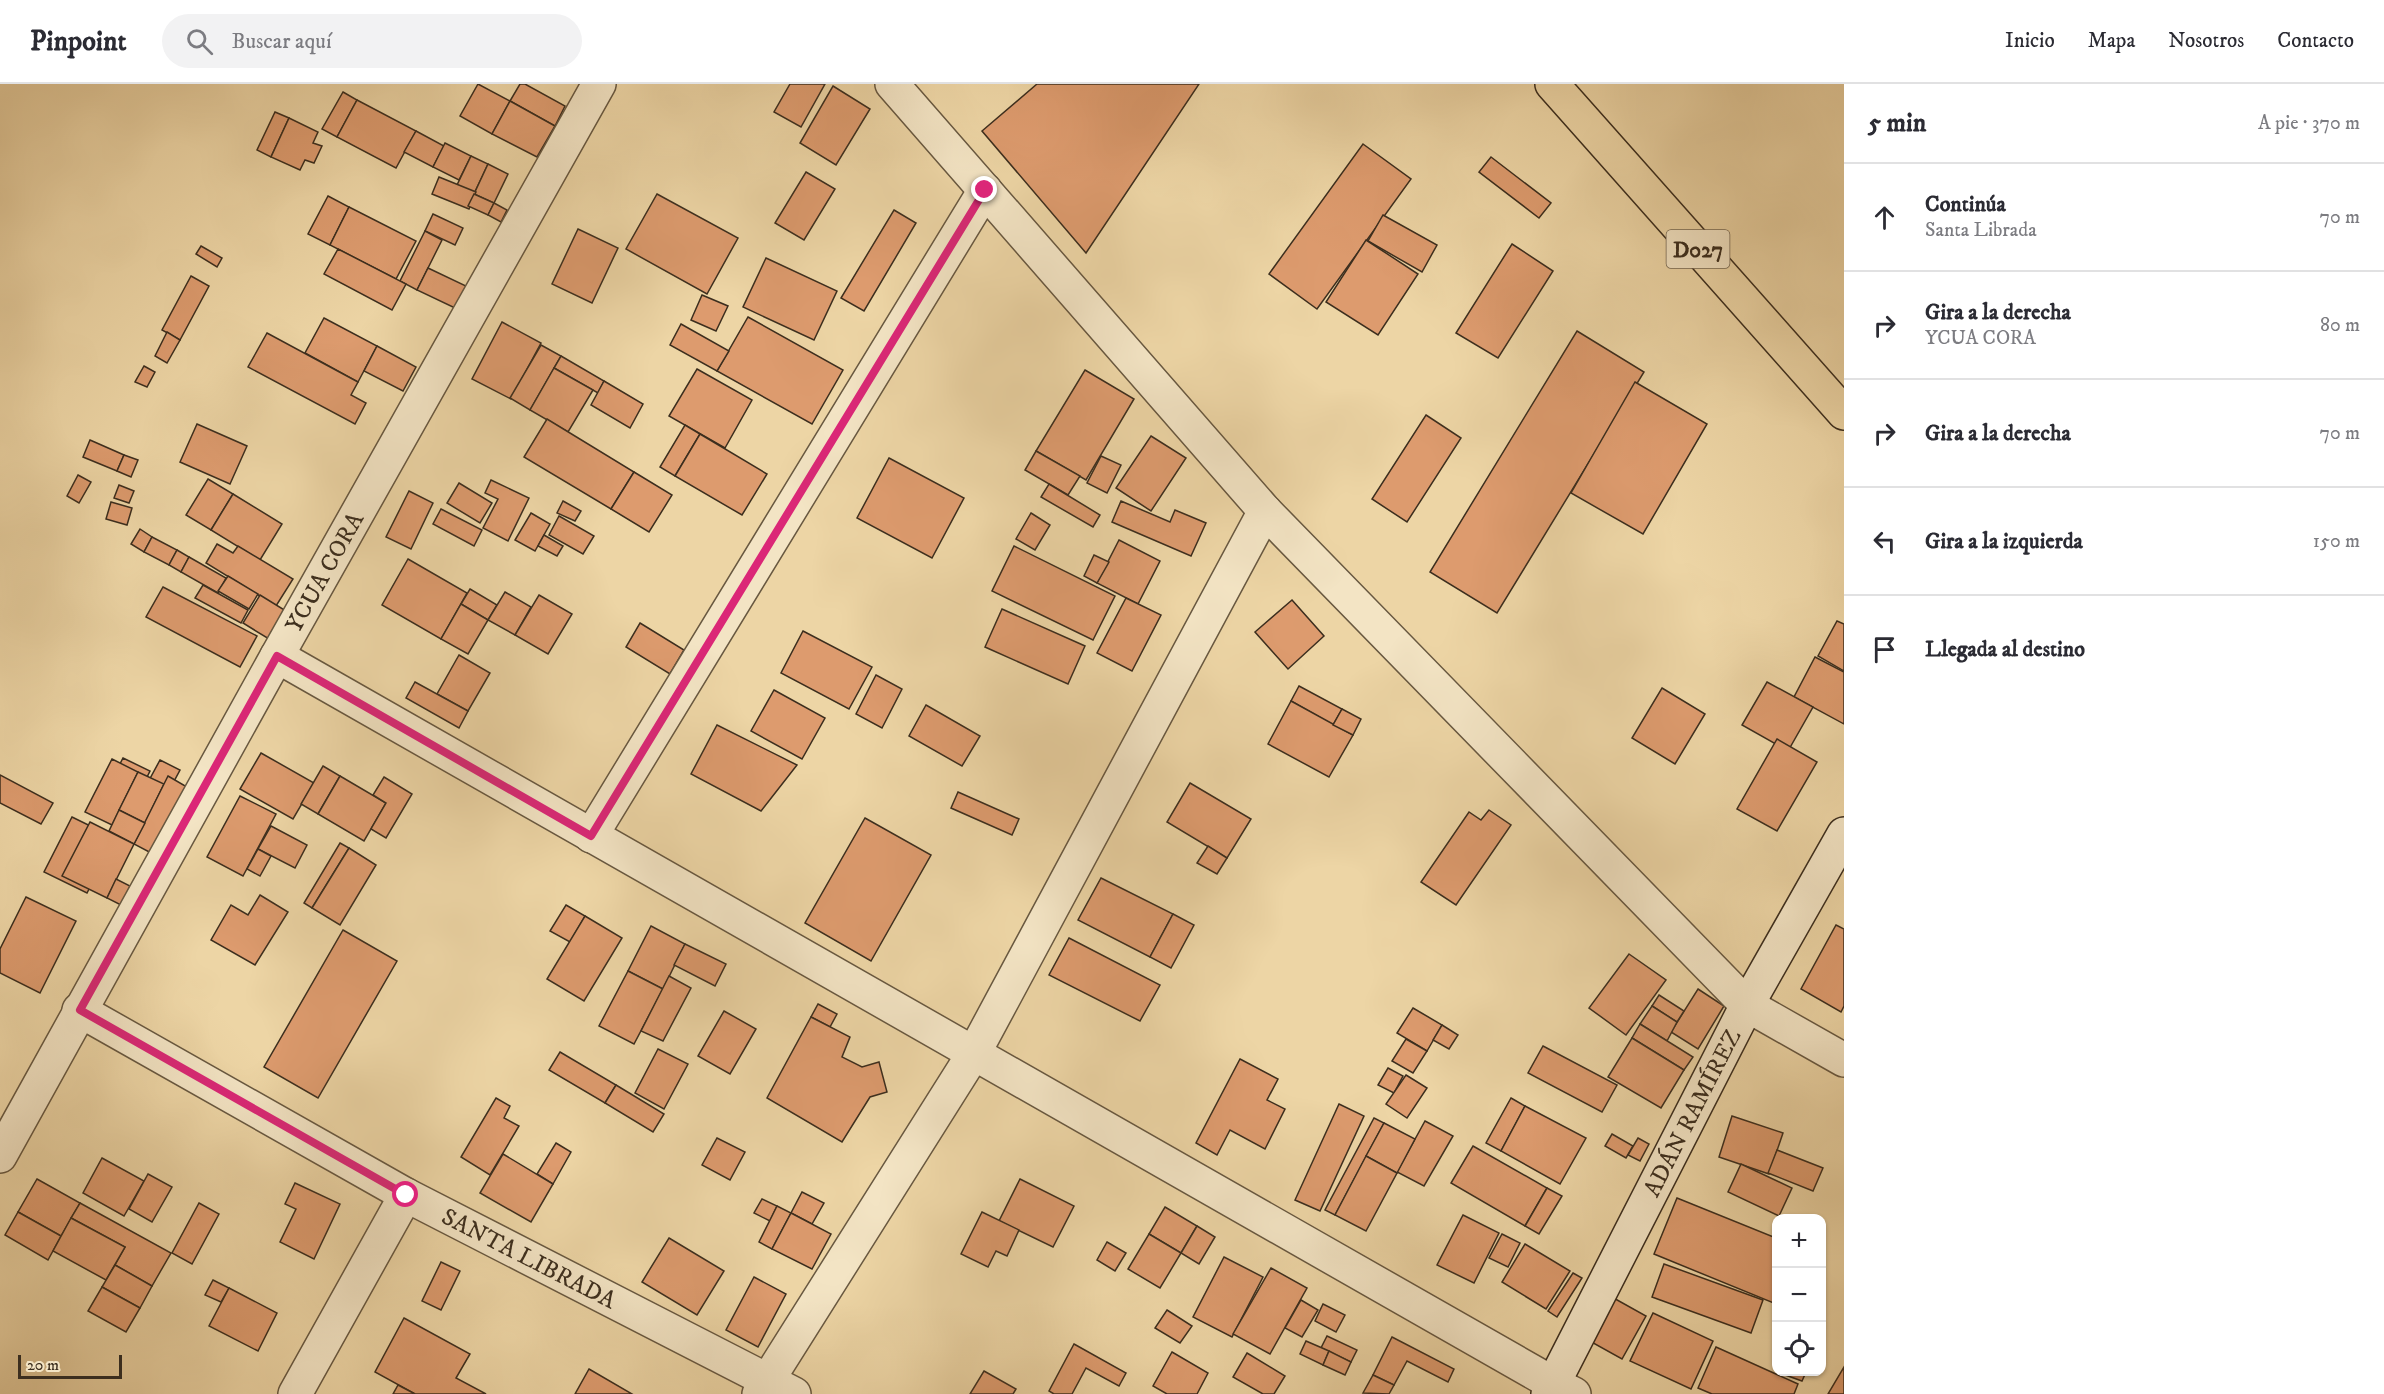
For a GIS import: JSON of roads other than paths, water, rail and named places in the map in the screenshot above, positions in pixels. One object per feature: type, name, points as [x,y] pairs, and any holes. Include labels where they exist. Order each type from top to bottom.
[{"type":"main road","name":"D027","points":[[1552,84],[1844,413]]},
{"type":"street","name":"YCUA CORA","points":[[0,1156],[598,84]]},
{"type":"street","points":[[892,84],[1265,511],[1747,1005],[1844,1060]]},
{"type":"street","points":[[591,836],[985,190]]},
{"type":"street","points":[[774,1389],[974,1053],[1265,511]]},
{"type":"street","points":[[277,656],[974,1053],[1559,1391]]},
{"type":"street","name":"ADÁN RAMÍREZ","points":[[1559,1391],[1747,1005],[1844,834]]},
{"type":"street","name":"SANTA LIBRADA","points":[[80,1010],[406,1195],[774,1389]]},
{"type":"street","points":[[295,1394],[406,1195]]}]
